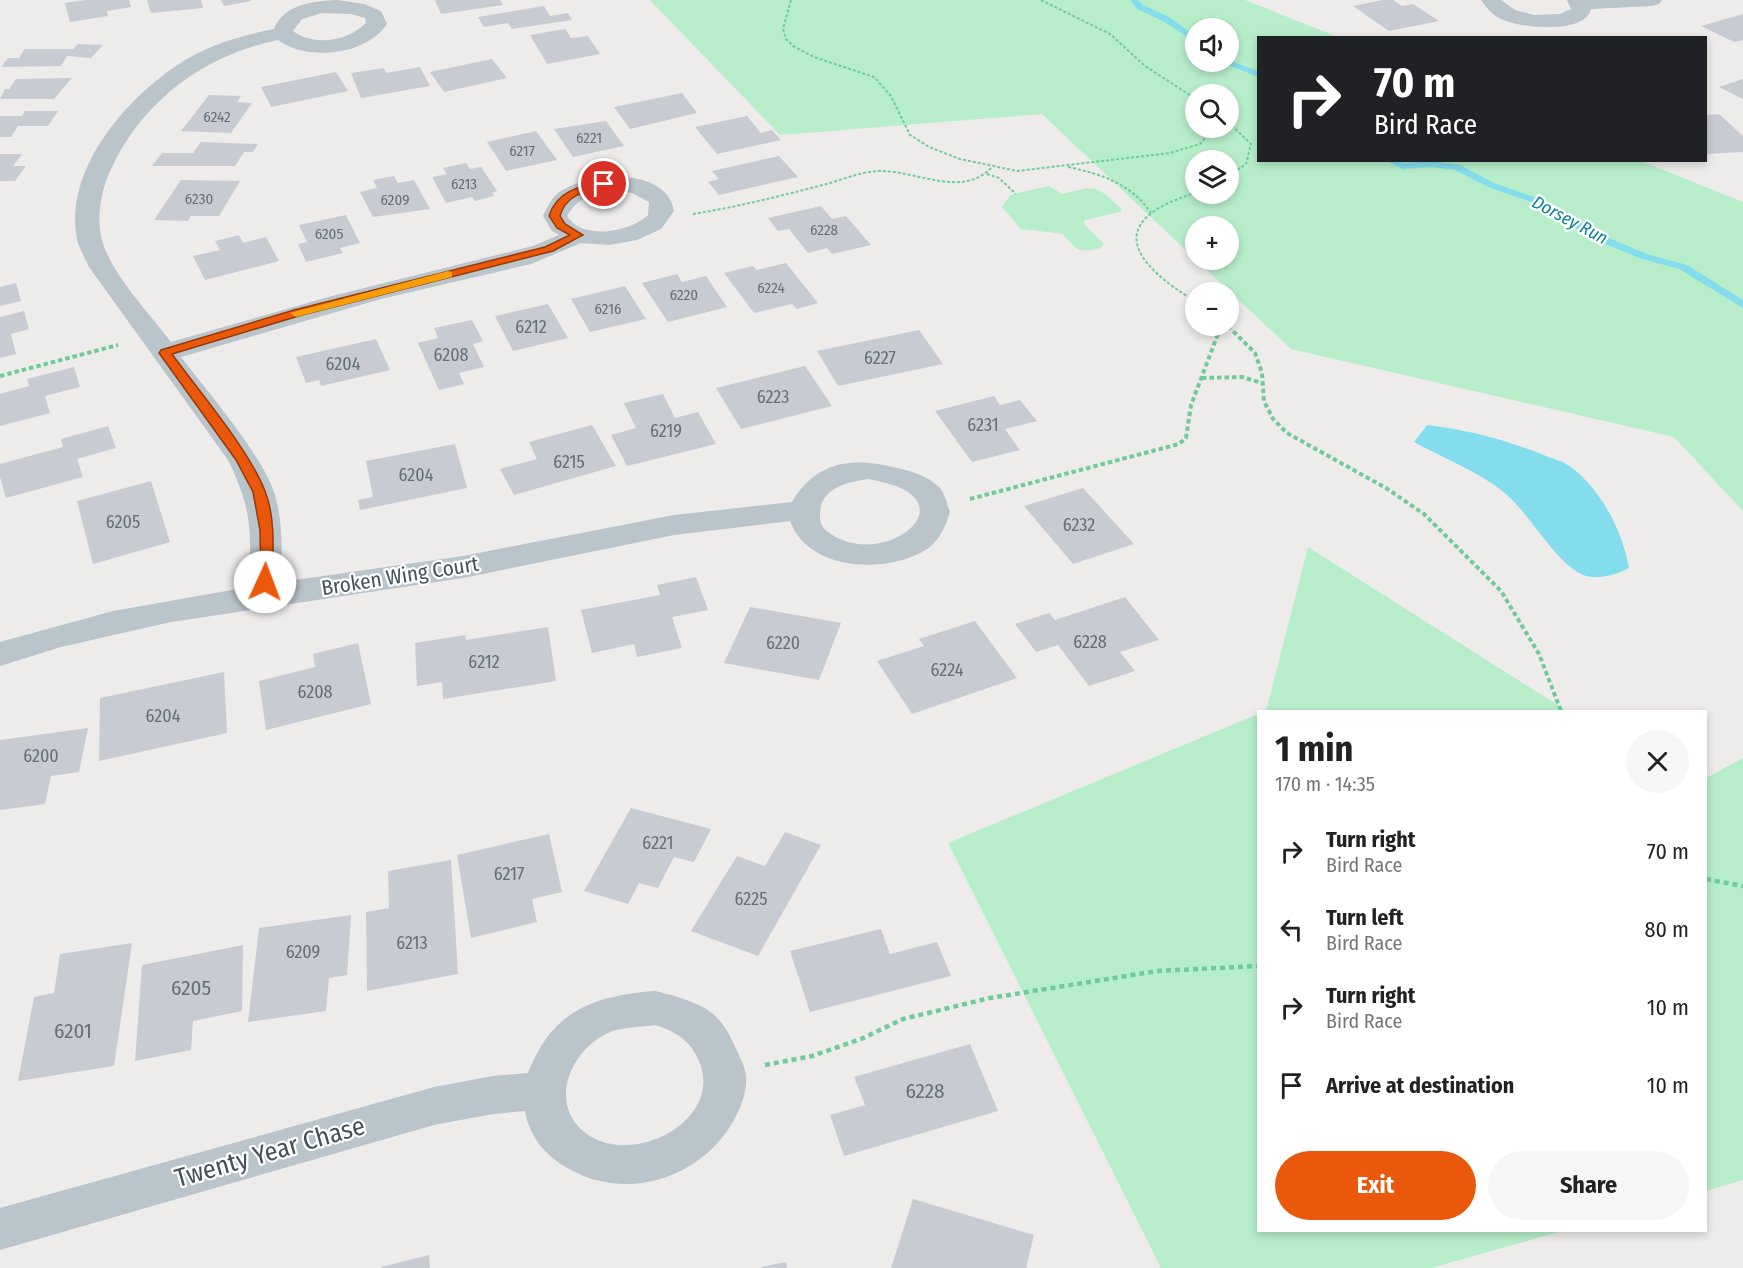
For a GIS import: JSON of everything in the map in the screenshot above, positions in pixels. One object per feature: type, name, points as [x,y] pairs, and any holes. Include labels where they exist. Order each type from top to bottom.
[{"type":"street","points":[[1491,0],[1498,9],[1511,15],[1549,22],[1575,17],[1582,11],[1579,2],[1652,0]]},
{"type":"street","points":[[265,596],[267,530],[259,492],[242,459],[102,267],[90,241],[88,215],[92,189],[100,166],[114,138],[134,112],[185,69],[239,43],[282,33]]},
{"type":"street","points":[[604,184],[628,184],[646,189],[659,198],[663,208],[659,218],[651,225],[627,235],[604,238],[578,235],[561,226],[555,216],[557,205],[567,195],[582,189],[604,184]]},
{"type":"street","points":[[158,345],[508,261],[549,249],[578,235]]},
{"type":"street","points":[[869,470],[893,473],[909,479],[926,490],[935,504],[936,516],[931,530],[917,543],[897,552],[871,556],[838,551],[819,542],[806,528],[802,511],[811,492],[829,479],[845,473],[869,470]]},
{"type":"street","name":"Broken Wing Court","points":[[0,654],[87,629],[167,611],[501,560],[701,518],[756,512],[802,511]]},
{"type":"street","points":[[655,1008],[686,1018],[705,1032],[719,1051],[725,1076],[721,1103],[706,1130],[681,1151],[650,1165],[613,1166],[582,1157],[556,1135],[549,1121],[544,1091],[554,1059],[570,1038],[592,1021],[621,1011],[655,1008]]},
{"type":"street","name":"Twenty Year Chase","points":[[0,1229],[434,1106],[493,1095],[544,1091]]},
{"type":"path","points":[[791,0],[791,7],[783,27],[785,38],[795,48],[864,72],[877,79],[889,91],[906,127],[918,143],[991,168],[1011,171],[1170,153],[1200,144],[1205,138]]},
{"type":"path","points":[[1041,0],[1110,34],[1145,66],[1185,91]]},
{"type":"path","points":[[1239,133],[1251,144],[1251,156],[1247,164],[1239,169]]},
{"type":"path","points":[[1062,166],[1092,173],[1132,189],[1151,213]]},
{"type":"path","points":[[987,174],[991,168]]},
{"type":"path","points":[[659,218],[736,207],[877,171],[947,182],[966,181],[987,174],[999,178],[1016,194]]},
{"type":"path","points":[[1185,197],[1151,213],[1138,233],[1139,248],[1144,261],[1155,273],[1185,294]]},
{"type":"path","points":[[935,504],[987,496],[1116,457],[1179,444],[1186,438],[1191,405],[1217,336]]},
{"type":"path","points":[[1238,336],[1255,353],[1263,383],[1264,401],[1274,419],[1287,433],[1386,488],[1424,514],[1501,591],[1539,654],[1562,710]]},
{"type":"path","points":[[0,376],[158,345]]},
{"type":"path","points":[[1201,378],[1242,377],[1263,383]]},
{"type":"path","points":[[1707,879],[1743,886]]},
{"type":"path","points":[[725,1076],[812,1056],[861,1039],[903,1019],[990,998],[1157,971],[1257,966]]},
{"type":"green space","points":[[650,0],[1245,0],[1335,36],[1257,36],[1257,162],[1643,162],[1743,202],[1743,511],[1674,437],[1291,349],[1239,300],[1239,282],[1219,282],[1207,270],[1239,270],[1239,216],[1185,216],[1185,250],[1042,114],[780,135]]},
{"type":"green space","points":[[1049,186],[1062,194],[1089,188],[1095,189],[1122,209],[1120,212],[1085,220],[1084,224],[1104,244],[1101,248],[1083,250],[1075,247],[1063,234],[1021,229],[1002,207],[1010,195]]},
{"type":"green space","points":[[1308,547],[1565,710],[1266,710]]},
{"type":"green space","points":[[1257,714],[1257,1232],[1559,1232],[1431,1268],[1161,1268],[948,843]]},
{"type":"green space","points":[[1743,758],[1743,1180],[1707,1191],[1707,777]]},
{"type":"water","points":[[1427,425],[1502,440],[1571,467],[1592,488],[1609,512],[1626,554],[1629,568],[1612,575],[1593,577],[1581,574],[1571,567],[1552,548],[1516,503],[1496,486],[1414,442]]},
{"type":"building","points":[[85,0],[129,0],[131,7],[107,11],[108,16],[70,22],[65,3]]},
{"type":"building","points":[[147,0],[201,0],[203,8],[151,13]]},
{"type":"building","points":[[221,0],[251,0],[251,1],[224,6]]},
{"type":"building","points":[[435,0],[500,0],[503,5],[441,14]]},
{"type":"building","points":[[1393,0],[1402,6],[1413,4],[1439,21],[1389,31],[1353,6]]},
{"type":"building","points":[[544,6],[550,16],[568,13],[572,20],[512,29],[508,23],[484,27],[478,17]]},
{"type":"building","points":[[1743,14],[1743,40],[1734,42],[1701,26]]},
{"type":"building","points":[[565,29],[571,38],[588,36],[600,54],[547,64],[530,35]]},
{"type":"building","points":[[78,44],[103,45],[91,58],[67,56],[61,66],[1,67],[8,58],[19,58],[25,49],[73,49]]},
{"type":"building","points":[[492,59],[507,78],[444,92],[430,72]]},
{"type":"building","points":[[420,67],[430,86],[361,98],[351,73],[384,68],[386,73]]},
{"type":"building","points":[[336,72],[348,91],[271,107],[261,87]]},
{"type":"building","points":[[72,78],[54,99],[0,99],[5,89],[9,89],[16,79]]},
{"type":"building","points":[[1743,79],[1743,99],[1719,87]]},
{"type":"building","points":[[682,93],[697,113],[630,129],[614,107]]},
{"type":"building","points":[[209,95],[241,96],[237,102],[252,103],[231,133],[181,131]]},
{"type":"building","points":[[25,111],[58,111],[48,126],[18,126],[11,137],[0,137],[0,116],[22,116]]},
{"type":"building","points":[[1719,114],[1743,136],[1743,152],[1707,154],[1707,115]]},
{"type":"building","points":[[747,116],[761,133],[772,130],[781,140],[717,154],[695,127]]},
{"type":"building","points":[[606,121],[624,146],[573,157],[554,129]]},
{"type":"building","points":[[536,131],[557,160],[506,171],[487,142]]},
{"type":"building","points":[[201,142],[258,144],[253,152],[244,152],[235,166],[152,166],[162,153],[193,153]]},
{"type":"building","points":[[0,154],[22,154],[13,166],[26,166],[15,181],[0,181]]},
{"type":"building","points":[[779,156],[798,177],[719,195],[708,182],[719,179],[712,171]]},
{"type":"building","points":[[466,163],[470,169],[481,167],[497,191],[492,193],[494,196],[475,201],[472,197],[446,203],[432,177],[447,174],[443,168]]},
{"type":"building","points":[[394,176],[398,183],[414,180],[430,209],[373,217],[360,192],[377,188],[373,180]]},
{"type":"building","points":[[181,180],[240,181],[219,216],[191,216],[188,221],[154,220]]},
{"type":"building","points":[[821,206],[832,219],[846,216],[871,245],[832,254],[827,248],[808,253],[789,229],[778,231],[768,218]]},
{"type":"building","points":[[346,215],[360,243],[340,248],[343,253],[306,262],[298,244],[307,242],[299,225]]},
{"type":"building","points":[[239,235],[243,243],[266,237],[279,261],[205,280],[193,256],[220,250],[215,241]]},
{"type":"building","points":[[786,263],[818,303],[797,309],[792,304],[754,313],[724,273],[753,266],[757,270]]},
{"type":"building","points":[[677,274],[682,282],[706,276],[727,307],[668,322],[642,283]]},
{"type":"building","points":[[16,283],[21,301],[0,306],[0,287]]},
{"type":"building","points":[[625,286],[646,319],[590,332],[571,299]]},
{"type":"building","points":[[548,304],[568,338],[513,351],[495,316]]},
{"type":"building","points":[[24,311],[29,329],[11,334],[16,354],[0,358],[0,317]]},
{"type":"building","points":[[472,320],[483,341],[473,344],[484,367],[459,373],[464,384],[439,390],[418,343],[438,338],[434,328]]},
{"type":"building","points":[[919,330],[943,364],[838,386],[817,351]]},
{"type":"building","points":[[376,339],[390,370],[321,386],[319,380],[306,383],[296,357]]},
{"type":"building","points":[[805,366],[832,406],[741,429],[716,388]]},
{"type":"building","points":[[74,367],[80,387],[45,396],[50,413],[0,426],[0,394],[29,386],[27,379]]},
{"type":"building","points":[[663,394],[675,418],[698,412],[716,444],[627,466],[611,435],[636,428],[624,403]]},
{"type":"building","points":[[994,396],[1000,405],[1020,400],[1037,421],[1005,429],[1020,450],[972,462],[935,411]]},
{"type":"building","points":[[592,425],[616,466],[514,495],[500,469],[537,459],[529,442]]},
{"type":"building","points":[[108,426],[116,448],[77,459],[83,477],[6,498],[0,477],[0,464],[63,447],[61,439]]},
{"type":"building","points":[[455,444],[467,488],[360,510],[358,500],[373,497],[366,461]]},
{"type":"building","points":[[151,481],[170,542],[93,564],[77,501]]},
{"type":"building","points":[[1083,488],[1134,544],[1073,564],[1024,506]]},
{"type":"building","points":[[696,577],[708,610],[672,617],[682,648],[637,657],[634,644],[592,653],[581,610],[660,595],[657,585]]},
{"type":"building","points":[[1125,597],[1159,640],[1120,652],[1135,671],[1089,686],[1058,645],[1036,652],[1015,624],[1049,613],[1055,620]]},
{"type":"building","points":[[750,607],[841,623],[819,680],[724,663]]},
{"type":"building","points":[[975,621],[1017,678],[912,714],[877,661],[924,646],[919,639]]},
{"type":"building","points":[[548,627],[556,681],[443,699],[442,682],[417,686],[415,643],[465,635],[466,640]]},
{"type":"building","points":[[358,643],[371,704],[266,730],[259,681],[315,667],[313,654]]},
{"type":"building","points":[[224,672],[227,733],[99,761],[100,698]]},
{"type":"building","points":[[88,728],[79,772],[51,776],[45,804],[0,810],[0,740]]},
{"type":"building","points":[[631,808],[711,829],[694,862],[674,857],[658,888],[639,883],[628,904],[584,891]]},
{"type":"building","points":[[785,832],[821,845],[758,956],[691,931],[737,856],[765,866]]},
{"type":"building","points":[[549,834],[562,892],[532,899],[537,922],[471,938],[457,855]]},
{"type":"building","points":[[451,860],[458,974],[367,991],[366,912],[389,908],[388,871]]},
{"type":"building","points":[[351,915],[347,975],[329,978],[326,1011],[248,1022],[259,928]]},
{"type":"building","points":[[881,929],[890,954],[937,942],[951,976],[810,1012],[790,951]]},
{"type":"building","points":[[132,943],[114,1066],[18,1081],[34,997],[54,993],[60,954]]},
{"type":"building","points":[[243,945],[242,1011],[193,1021],[191,1050],[135,1061],[142,965]]},
{"type":"building","points":[[970,1044],[998,1111],[844,1156],[830,1115],[865,1105],[854,1077]]},
{"type":"building","points":[[913,1199],[1034,1235],[1026,1268],[891,1268]]},
{"type":"building","points":[[429,1255],[430,1268],[381,1268],[381,1267]]},
{"type":"building","points":[[786,1262],[787,1268],[761,1268],[761,1267]]},
{"type":"waterway","name":"Dorsey Run","points":[[1134,0],[1140,7],[1164,18],[1185,32]]},
{"type":"waterway","name":"Dorsey Run","points":[[1239,67],[1257,74]]},
{"type":"waterway","name":"Dorsey Run","points":[[1394,162],[1403,166],[1431,164],[1457,167],[1491,185],[1537,201],[1600,238],[1643,256],[1683,267],[1743,305]]},
{"type":"slow traffic","points":[[296,313],[448,275]]},
{"type":"route","points":[[265,582],[267,530],[259,492],[242,459],[165,353],[298,313],[549,249],[578,235],[561,226],[555,216],[557,205],[567,195],[604,184]]}]
